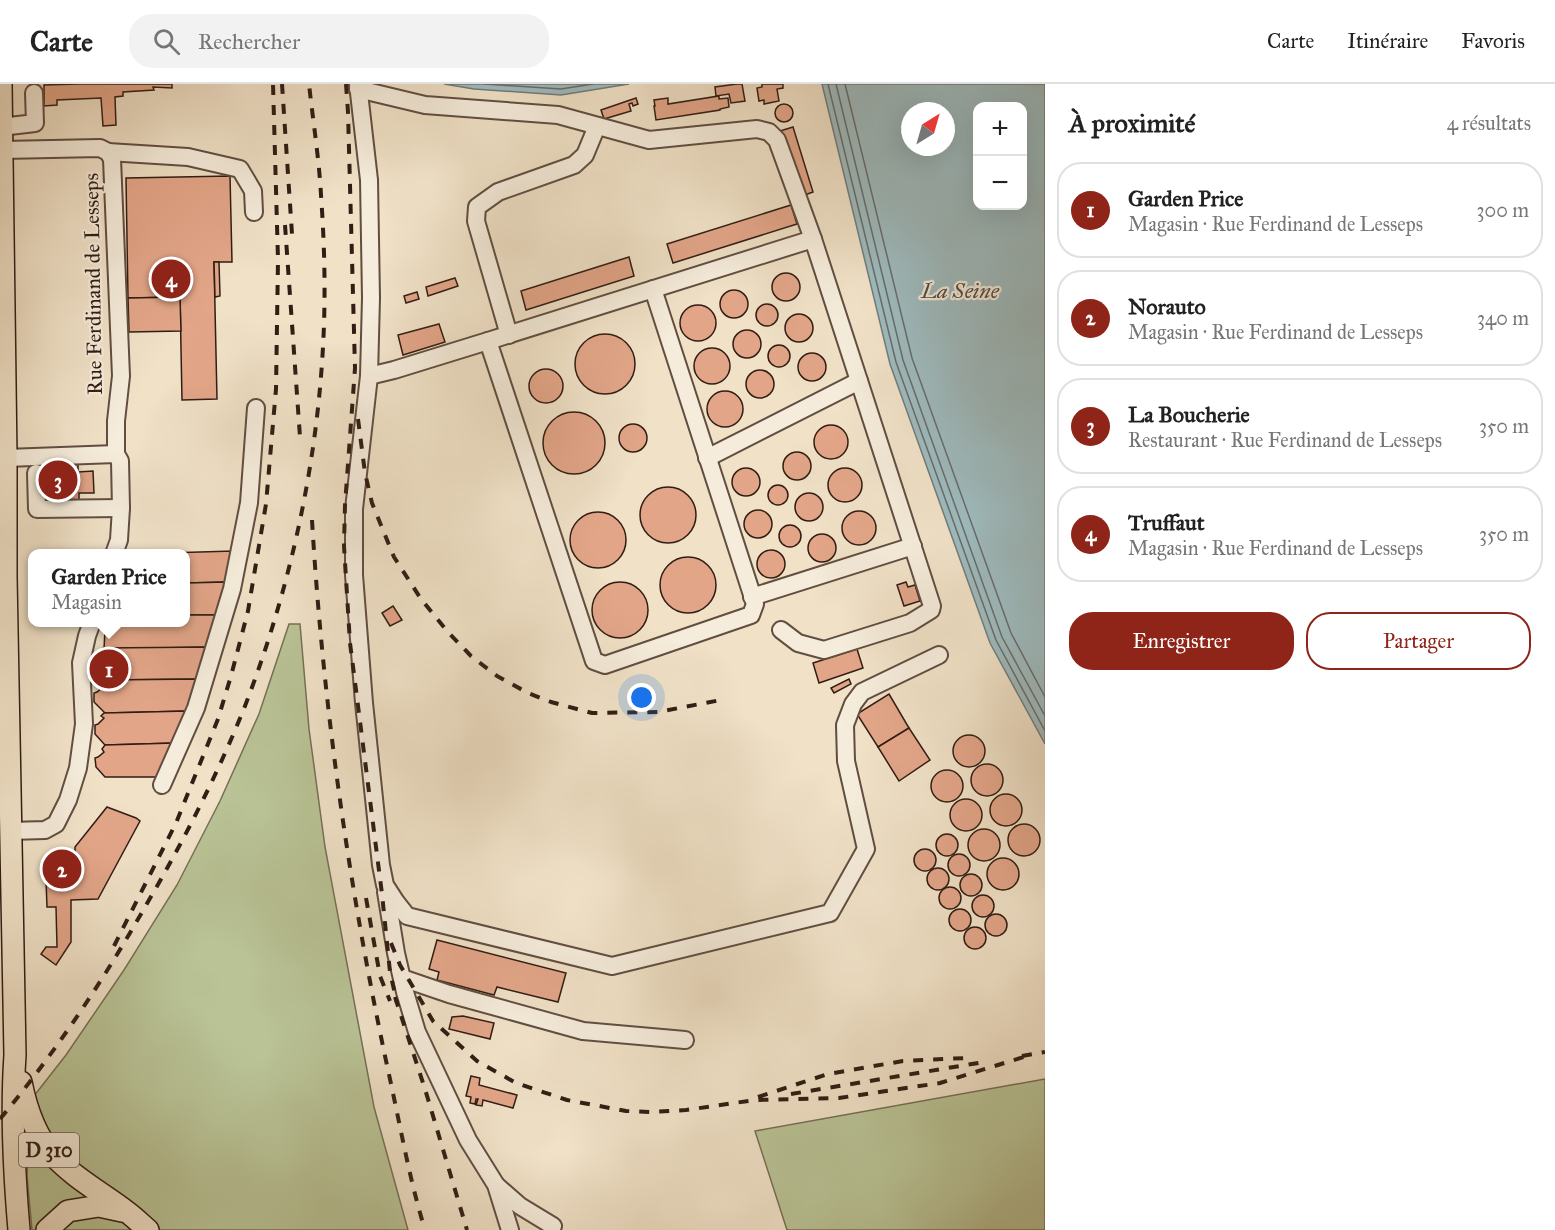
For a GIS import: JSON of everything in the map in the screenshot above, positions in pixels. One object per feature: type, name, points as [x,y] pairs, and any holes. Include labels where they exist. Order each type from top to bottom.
[{"type":"main road","points":[[1,84],[15,1055],[14,1177],[19,1230]]},
{"type":"main road","name":"D 310","points":[[15,1055],[25,1102],[36,1129],[51,1153],[75,1175],[129,1213],[148,1230]]},
{"type":"main road","points":[[0,1146],[4,1230]]},
{"type":"main road","name":"D 310","points":[[47,1230],[68,1211],[99,1206],[129,1213]]},
{"type":"street","points":[[510,1230],[496,1185],[468,1140],[417,1032],[402,978],[381,865],[364,703],[354,575],[354,508],[369,376],[372,298],[369,180],[358,86],[426,105],[558,115],[649,140],[757,129],[769,132],[777,140],[813,238],[932,606],[931,610],[910,623],[824,650],[798,643],[781,630]]},
{"type":"street","points":[[2,127],[34,123],[34,93]]},
{"type":"street","points":[[510,334],[476,221],[477,207],[498,192],[574,165],[585,155],[597,126]]},
{"type":"street","name":"Rue Ferdinand de Lesseps","points":[[1,151],[100,148],[108,152],[112,159],[121,376],[116,421],[116,454],[120,461],[121,508],[119,540],[116,549]]},
{"type":"street","points":[[108,152],[188,157],[240,169],[253,191],[254,212]]},
{"type":"street","points":[[369,376],[488,341],[813,238]]},
{"type":"street","points":[[488,341],[594,661],[605,665],[751,615],[754,604],[653,289]]},
{"type":"street","points":[[707,458],[859,381]]},
{"type":"street","points":[[162,784],[196,708],[232,589],[249,502],[256,408]]},
{"type":"street","points":[[6,458],[116,454]]},
{"type":"street","points":[[36,473],[37,509],[121,508]]},
{"type":"street","points":[[752,597],[913,546]]},
{"type":"street","points":[[10,831],[45,830],[56,825],[68,800],[80,757],[84,724],[81,663],[90,627]]},
{"type":"street","points":[[385,885],[407,916],[612,966],[830,913],[866,849],[846,761],[845,725],[853,704],[862,692],[939,655]]},
{"type":"street","points":[[402,978],[449,994],[583,1031],[685,1040]]},
{"type":"street","points":[[496,1185],[520,1206],[553,1226]]},
{"type":"green space","points":[[289,624],[300,624],[309,729],[325,847],[374,1107],[408,1230],[32,1230],[27,1176],[30,1101],[66,1055],[124,970],[177,885],[220,801],[259,714]]},
{"type":"green space","points":[[1045,1079],[1045,1230],[787,1230],[755,1131]]},
{"type":"water","points":[[444,84],[629,84],[561,95],[474,89]]},
{"type":"water","name":"La Seine","points":[[822,84],[1045,84],[1045,744],[990,643],[890,364]]},
{"type":"building","points":[[172,84],[172,88],[153,87],[154,90],[123,92],[123,96],[115,97],[116,125],[103,126],[101,98],[57,100],[57,105],[44,106],[44,85]]},
{"type":"building","points":[[742,84],[745,101],[731,103],[729,94],[716,96],[715,87]]},
{"type":"building","points":[[762,84],[783,84],[783,88],[777,89],[779,101],[764,104],[764,100],[759,101],[757,88],[762,87]]},
{"type":"building","points":[[719,96],[719,99],[728,98],[729,107],[656,120],[654,100],[668,98],[668,104]]},
{"type":"building","points":[[636,98],[638,104],[633,106],[632,103],[629,104],[631,111],[604,119],[601,110]]},
{"type":"building","points":[[784,104],[790,107],[793,113],[790,119],[784,122],[778,119],[775,113],[778,107]]},
{"type":"building","points":[[793,127],[813,192],[802,196],[780,131]]},
{"type":"building","points":[[230,176],[232,262],[214,262],[217,399],[182,400],[180,297],[128,298],[126,178]]},
{"type":"building","points":[[791,205],[797,224],[673,263],[667,244]]},
{"type":"building","points":[[629,257],[634,276],[526,310],[521,291]]},
{"type":"building","points":[[214,262],[219,262],[220,296],[215,297]]},
{"type":"building","points":[[786,273],[796,277],[800,287],[796,297],[786,301],[776,297],[772,287],[776,277]]},
{"type":"building","points":[[455,278],[458,286],[428,296],[426,287]]},
{"type":"building","points":[[734,290],[744,294],[748,304],[744,314],[734,318],[724,314],[720,304],[724,294]]},
{"type":"building","points":[[417,292],[419,299],[406,303],[404,296]]},
{"type":"building","points":[[180,297],[181,331],[129,332],[128,298]]},
{"type":"building","points":[[767,304],[775,307],[778,315],[775,323],[767,326],[759,323],[756,315],[759,307]]},
{"type":"building","points":[[698,305],[711,310],[716,323],[711,336],[698,341],[685,336],[680,323],[685,310]]},
{"type":"building","points":[[799,314],[809,318],[813,328],[809,338],[799,342],[789,338],[785,328],[789,318]]},
{"type":"building","points":[[439,324],[445,342],[403,355],[398,335]]},
{"type":"building","points":[[747,330],[757,334],[761,344],[757,354],[747,358],[737,354],[733,344],[737,334]]},
{"type":"building","points":[[599,334],[611,334],[622,339],[630,347],[635,364],[633,376],[622,389],[611,394],[599,394],[588,389],[580,381],[575,370],[575,358],[580,347],[588,339]]},
{"type":"building","points":[[779,345],[787,348],[790,356],[787,364],[779,367],[771,364],[768,356],[771,348]]},
{"type":"building","points":[[712,348],[725,353],[730,366],[725,379],[712,384],[699,379],[694,366],[699,353]]},
{"type":"building","points":[[812,353],[822,357],[826,367],[822,377],[812,381],[802,377],[798,367],[802,357]]},
{"type":"building","points":[[546,369],[558,374],[563,386],[558,398],[546,403],[534,398],[529,386],[534,374]]},
{"type":"building","points":[[760,370],[770,374],[774,384],[770,394],[760,398],[750,394],[746,384],[750,374]]},
{"type":"building","points":[[725,391],[738,396],[743,409],[738,422],[725,427],[712,422],[707,409],[712,396]]},
{"type":"building","points":[[574,412],[591,417],[596,421],[600,426],[605,443],[600,460],[596,465],[591,469],[574,474],[557,469],[552,465],[548,460],[543,443],[548,426],[552,421],[557,417]]},
{"type":"building","points":[[633,424],[643,428],[647,438],[643,448],[633,452],[623,448],[619,438],[623,428]]},
{"type":"building","points":[[831,425],[843,430],[848,442],[843,454],[831,459],[819,454],[814,442],[819,430]]},
{"type":"building","points":[[797,452],[807,456],[811,466],[807,476],[797,480],[787,476],[783,466],[787,456]]},
{"type":"building","points":[[58,464],[78,464],[78,472],[93,471],[94,493],[79,493],[79,500],[59,501]]},
{"type":"building","points":[[746,468],[756,472],[760,482],[756,492],[746,496],[736,492],[732,482],[736,472]]},
{"type":"building","points":[[845,468],[857,473],[862,485],[857,497],[845,502],[833,497],[828,485],[833,473]]},
{"type":"building","points":[[774,485],[782,485],[788,491],[788,499],[782,505],[774,505],[768,499],[768,491]]},
{"type":"building","points":[[668,487],[679,489],[688,495],[694,504],[696,515],[694,526],[688,535],[679,541],[668,543],[657,541],[648,535],[642,526],[640,515],[642,504],[648,495],[657,489]]},
{"type":"building","points":[[809,493],[819,497],[823,507],[819,517],[809,521],[799,517],[795,507],[799,497]]},
{"type":"building","points":[[758,510],[768,514],[772,524],[768,534],[758,538],[748,534],[744,524],[748,514]]},
{"type":"building","points":[[859,511],[871,516],[876,528],[871,540],[859,545],[847,540],[842,528],[847,516]]},
{"type":"building","points":[[598,512],[609,514],[618,520],[624,529],[626,540],[624,551],[618,560],[609,566],[598,568],[587,566],[578,560],[572,551],[570,540],[572,529],[578,520],[587,514]]},
{"type":"building","points":[[790,525],[798,528],[801,536],[798,544],[790,547],[782,544],[779,536],[782,528]]},
{"type":"building","points":[[822,534],[832,538],[836,548],[832,558],[822,562],[812,558],[808,548],[812,538]]},
{"type":"building","points":[[771,550],[781,554],[785,564],[781,574],[771,578],[761,574],[757,564],[761,554]]},
{"type":"building","points":[[233,551],[226,582],[190,583],[190,552]]},
{"type":"building","points":[[688,557],[699,559],[708,565],[714,574],[716,585],[714,596],[708,605],[699,611],[688,613],[677,611],[668,605],[662,596],[660,585],[662,574],[668,565],[677,559]]},
{"type":"building","points":[[226,582],[218,615],[190,615],[190,583]]},
{"type":"building","points":[[620,582],[631,584],[640,590],[646,599],[648,610],[646,621],[640,630],[631,636],[620,638],[609,636],[600,630],[594,621],[592,610],[594,599],[600,590],[609,584]]},
{"type":"building","points":[[906,582],[908,587],[915,585],[920,601],[904,606],[897,585]]},
{"type":"building","points":[[393,606],[402,620],[390,626],[382,613]]},
{"type":"building","points":[[190,615],[218,615],[209,647],[104,649],[105,630],[108,627],[190,627]]},
{"type":"building","points":[[209,647],[199,679],[106,680],[94,669],[94,661],[103,655],[100,652],[103,648]]},
{"type":"building","points":[[857,649],[863,668],[819,683],[813,663]]},
{"type":"building","points":[[199,679],[188,711],[105,713],[94,702],[94,693],[104,686],[101,683],[104,680]]},
{"type":"building","points":[[849,679],[851,684],[834,693],[831,688]]},
{"type":"building","points":[[889,694],[909,728],[878,747],[857,714]]},
{"type":"building","points":[[188,711],[175,743],[105,745],[95,734],[95,725],[104,718],[101,716],[104,713]]},
{"type":"building","points":[[909,728],[930,760],[899,781],[878,747]]},
{"type":"building","points":[[969,735],[980,740],[985,751],[980,762],[969,767],[958,762],[953,751],[958,740]]},
{"type":"building","points":[[175,743],[161,777],[105,777],[96,767],[95,758],[104,752],[102,749],[105,745]]},
{"type":"building","points":[[987,764],[998,769],[1003,780],[998,791],[987,796],[976,791],[971,780],[976,769]]},
{"type":"building","points":[[947,770],[958,775],[963,786],[958,797],[947,802],[936,797],[931,786],[936,775]]},
{"type":"building","points":[[1006,794],[1017,799],[1022,810],[1017,821],[1006,826],[995,821],[990,810],[995,799]]},
{"type":"building","points":[[966,799],[977,804],[982,815],[977,826],[966,831],[955,826],[950,815],[955,804]]},
{"type":"building","points":[[107,807],[140,821],[98,899],[71,900],[71,942],[56,965],[41,954],[46,947],[57,947],[56,907],[47,907],[46,880],[55,880],[55,867],[64,857],[75,856],[75,847]]},
{"type":"building","points":[[1024,824],[1035,829],[1040,840],[1035,851],[1024,856],[1013,851],[1008,840],[1013,829]]},
{"type":"building","points":[[984,829],[995,834],[1000,845],[995,856],[984,861],[973,856],[968,845],[973,834]]},
{"type":"building","points":[[947,834],[955,837],[958,845],[955,853],[947,856],[939,853],[936,845],[939,837]]},
{"type":"building","points":[[925,849],[933,852],[936,860],[933,868],[925,871],[917,868],[914,860],[917,852]]},
{"type":"building","points":[[75,852],[75,856],[64,857],[55,867],[55,880],[51,880],[51,866],[64,853]]},
{"type":"building","points":[[959,854],[967,857],[970,865],[967,873],[959,876],[951,873],[948,865],[951,857]]},
{"type":"building","points":[[1003,858],[1014,863],[1019,874],[1014,885],[1003,890],[992,885],[987,874],[992,863]]},
{"type":"building","points":[[938,868],[946,871],[949,879],[946,887],[938,890],[930,887],[927,879],[930,871]]},
{"type":"building","points":[[971,874],[979,877],[982,885],[979,893],[971,896],[963,893],[960,885],[963,877]]},
{"type":"building","points":[[950,887],[958,890],[961,898],[958,906],[950,909],[942,906],[939,898],[942,890]]},
{"type":"building","points":[[983,895],[991,898],[994,906],[991,914],[983,917],[975,914],[972,906],[975,898]]},
{"type":"building","points":[[960,909],[968,912],[971,920],[968,928],[960,931],[952,928],[949,920],[952,912]]},
{"type":"building","points":[[996,914],[1004,917],[1007,925],[1004,933],[996,936],[988,933],[985,925],[988,917]]},
{"type":"building","points":[[975,927],[983,930],[986,938],[983,946],[975,949],[967,946],[964,938],[967,930]]},
{"type":"building","points":[[437,940],[566,973],[558,1002],[497,987],[494,995],[437,980],[439,972],[429,969]]},
{"type":"building","points":[[463,1016],[494,1023],[490,1039],[449,1029],[452,1017]]},
{"type":"building","points":[[471,1076],[480,1078],[479,1085],[517,1095],[513,1108],[483,1100],[482,1106],[476,1105],[478,1099],[475,1104],[470,1103],[471,1097],[466,1096]]},
{"type":"railway","points":[[114,946],[176,823],[218,719],[248,611],[266,504],[276,389],[278,260],[273,84]]},
{"type":"railway","points":[[282,84],[292,234]]},
{"type":"railway","points":[[0,1119],[40,1068],[95,989],[173,858],[234,732],[274,623],[305,494],[322,363],[323,237],[319,167],[309,84]]},
{"type":"railway","points":[[346,84],[355,368],[344,546],[350,643],[390,972],[397,1003]]},
{"type":"railway","points":[[285,225],[300,437]]},
{"type":"railway","points":[[358,419],[365,473],[372,503],[394,557],[421,599],[471,656],[497,676],[528,693],[592,713],[658,712],[721,700]]},
{"type":"railway","points":[[312,520],[323,659],[350,865],[374,1002],[409,1171],[425,1230]]},
{"type":"railway","points":[[366,898],[380,976],[390,1001]]},
{"type":"railway","points":[[391,943],[400,965],[433,1021],[477,1061],[516,1083],[567,1100],[626,1111],[686,1110],[755,1100],[839,1098],[940,1083],[1030,1055]]},
{"type":"railway","points":[[395,997],[467,1230]]},
{"type":"railway","points":[[1022,1056],[1045,1052]]},
{"type":"railway","points":[[758,1097],[828,1074],[903,1061],[966,1058]]},
{"type":"railway","points":[[791,1094],[984,1062]]},
{"type":"place","name":"Truffaut","points":[[171,279]]},
{"type":"place","name":"La Boucherie","points":[[58,480]]},
{"type":"place","name":"Garden Price","points":[[109,669]]},
{"type":"place","name":"Norauto","points":[[62,869]]}]
